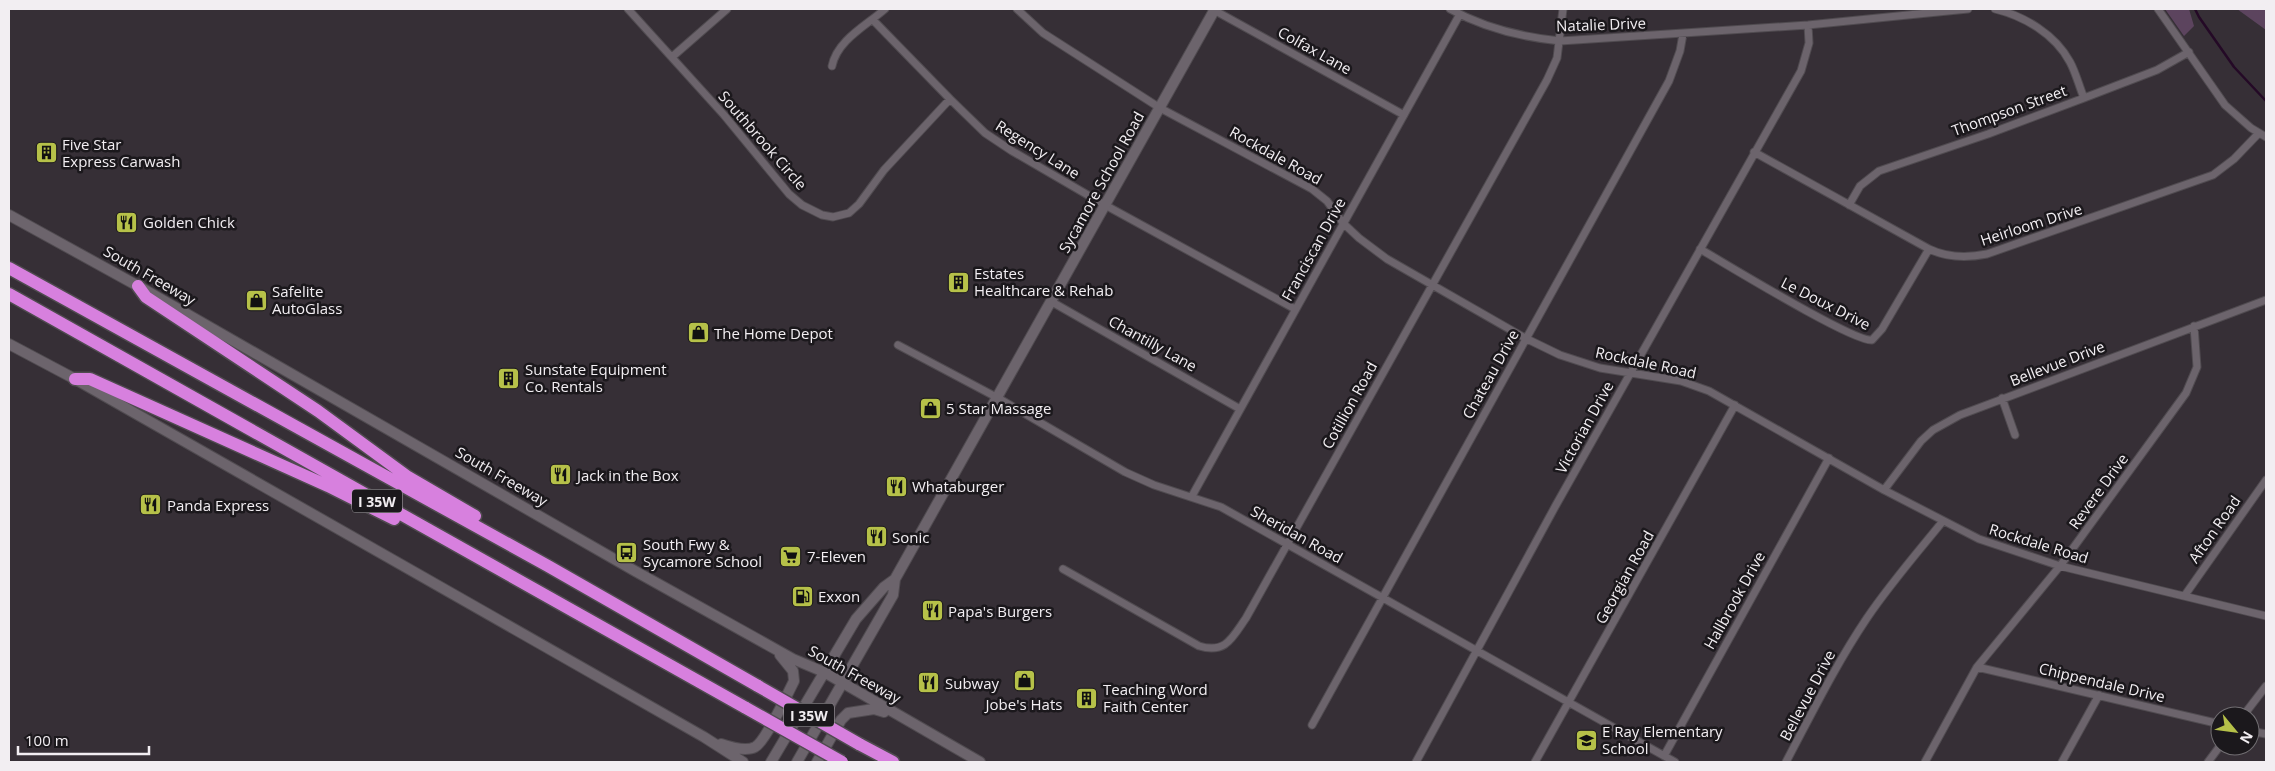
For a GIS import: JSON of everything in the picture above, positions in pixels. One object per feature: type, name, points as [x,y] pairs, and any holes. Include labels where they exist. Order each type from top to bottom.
[{"type":"highway","name":"I 35W","points":[[9,268],[548,566],[893,762]]},
{"type":"highway","points":[[138,286],[146,297],[318,411],[408,477],[535,552],[548,566]]},
{"type":"highway","name":"I 35W","points":[[9,294],[842,762]]},
{"type":"highway","points":[[75,379],[90,379],[328,486],[424,535],[452,542]]},
{"type":"main road","name":"Sycamore School Road","points":[[796,762],[893,595],[895,579],[1052,302],[1214,9]]},
{"type":"main road","name":"South Freeway","points":[[9,215],[138,286],[484,485],[775,649],[824,672],[895,715],[980,762]]},
{"type":"main road","points":[[9,344],[75,379],[704,736],[743,762]]},
{"type":"main road","name":"Sycamore School Road","points":[[771,762],[856,619],[884,587],[895,579]]},
{"type":"main road","points":[[704,736],[729,747],[749,749],[757,747],[794,681],[793,671],[775,649]]},
{"type":"main road","points":[[817,762],[841,720],[848,712],[874,709],[895,715]]},
{"type":"street","name":"Southbrook Circle","points":[[628,9],[672,57],[789,194],[811,210],[833,217],[849,213],[859,204],[884,170],[950,99]]},
{"type":"street","points":[[672,57],[727,9]]},
{"type":"street","points":[[832,66],[834,58],[842,45],[885,9]]},
{"type":"street","name":"Rockdale Road","points":[[1017,9],[1042,33],[1160,108],[1312,189],[1327,201],[1343,223],[1387,259],[1526,338],[1560,354],[1600,368],[1695,385],[1735,405],[1884,490],[1943,521],[2007,550],[2060,566],[2266,616]]},
{"type":"street","name":"Colfax Lane","points":[[1214,9],[1404,115]]},
{"type":"street","name":"Natalie Drive","points":[[1450,9],[1504,31],[1536,39],[1560,41],[1808,25],[1968,9]]},
{"type":"street","name":"Cotillion Road","points":[[1063,569],[1176,634],[1209,649],[1223,646],[1229,642],[1246,618],[1288,544],[1547,80],[1557,58],[1563,9]]},
{"type":"street","points":[[1995,9],[2021,18],[2044,32],[2070,62],[2084,98]]},
{"type":"street","points":[[2158,9],[2225,106],[2266,137]]},
{"type":"street","name":"Franciscan Drive","points":[[1192,496],[1460,14]]},
{"type":"street","name":"Regency Lane","points":[[873,20],[972,121],[992,137],[1105,206],[1296,309]]},
{"type":"street","name":"Victorian Drive","points":[[1416,762],[1476,650],[1801,71],[1809,43],[1808,25]]},
{"type":"street","name":"Chateau Drive","points":[[1312,725],[1381,597],[1669,81],[1680,51],[1683,34]]},
{"type":"street","name":"Thompson Street","points":[[1849,205],[1860,186],[1879,171],[1988,134],[2157,70],[2189,52]]},
{"type":"street","name":"Heirloom Drive","points":[[1754,152],[1928,250],[1957,257],[1987,254],[2197,182],[2223,169],[2247,148],[2259,133]]},
{"type":"street","name":"Le Doux Drive","points":[[1700,250],[1837,327],[1866,341],[1872,340],[1882,329],[1928,250]]},
{"type":"street","name":"Bellevue Drive","points":[[1884,490],[1910,453],[1933,430],[1960,415],[2266,300]]},
{"type":"street","name":"Chantilly Lane","points":[[1052,302],[1240,409]]},
{"type":"street","name":"Revere Drive","points":[[1925,762],[1978,667],[2060,566],[2186,393],[2197,367],[2194,326]]},
{"type":"street","name":"Sheridan Road","points":[[898,345],[998,398],[1125,472],[1221,507],[1675,762]]},
{"type":"street","points":[[2002,398],[2015,435]]},
{"type":"street","name":"Georgian Road","points":[[1535,762],[1570,703],[1735,405]]},
{"type":"street","name":"Hallbrook Drive","points":[[1664,756],[1829,458]]},
{"type":"street","name":"Afton Road","points":[[2185,595],[2266,480]]},
{"type":"street","name":"Bellevue Drive","points":[[1786,762],[1837,666],[1867,618],[1890,586],[1943,521]]},
{"type":"street","name":"Chippendale Drive","points":[[1978,667],[2210,722]]},
{"type":"street","points":[[2251,706],[2266,686]]},
{"type":"street","points":[[2062,762],[2099,695]]},
{"type":"shaded area","points":[[2165,9],[2189,9],[2194,26],[2184,36]]},
{"type":"shaded area","points":[[2237,9],[2266,9],[2266,30]]},
{"type":"waterway","points":[[2195,9],[2234,67],[2266,101]]},
{"type":"place","name":"Five Star Express Carwash","points":[[46,153]]},
{"type":"place","name":"Golden Chick","points":[[127,222]]},
{"type":"place","name":"Estates Healthcare & Rehab","points":[[958,282]]},
{"type":"place","name":"Safelite AutoGlass","points":[[256,300]]},
{"type":"place","name":"The Home Depot","points":[[698,333]]},
{"type":"place","name":"Sunstate Equipment Co. Rentals","points":[[509,378]]},
{"type":"place","name":"5 Star Massage","points":[[930,408]]},
{"type":"place","name":"Jack in the Box","points":[[561,475]]},
{"type":"place","name":"Whataburger","points":[[896,486]]},
{"type":"place","name":"Panda Express","points":[[151,505]]},
{"type":"place","name":"Sonic","points":[[876,537]]},
{"type":"place","name":"South Fwy & Sycamore School","points":[[627,553]]},
{"type":"place","name":"7-Eleven","points":[[791,556]]},
{"type":"place","name":"Exxon","points":[[802,596]]},
{"type":"place","name":"Papa's Burgers","points":[[932,611]]},
{"type":"place","name":"Jobe's Hats","points":[[1024,681]]},
{"type":"place","name":"Subway","points":[[929,683]]},
{"type":"place","name":"Teaching Word Faith Center","points":[[1087,698]]},
{"type":"place","name":"E Ray Elementary School","points":[[1586,740]]}]
